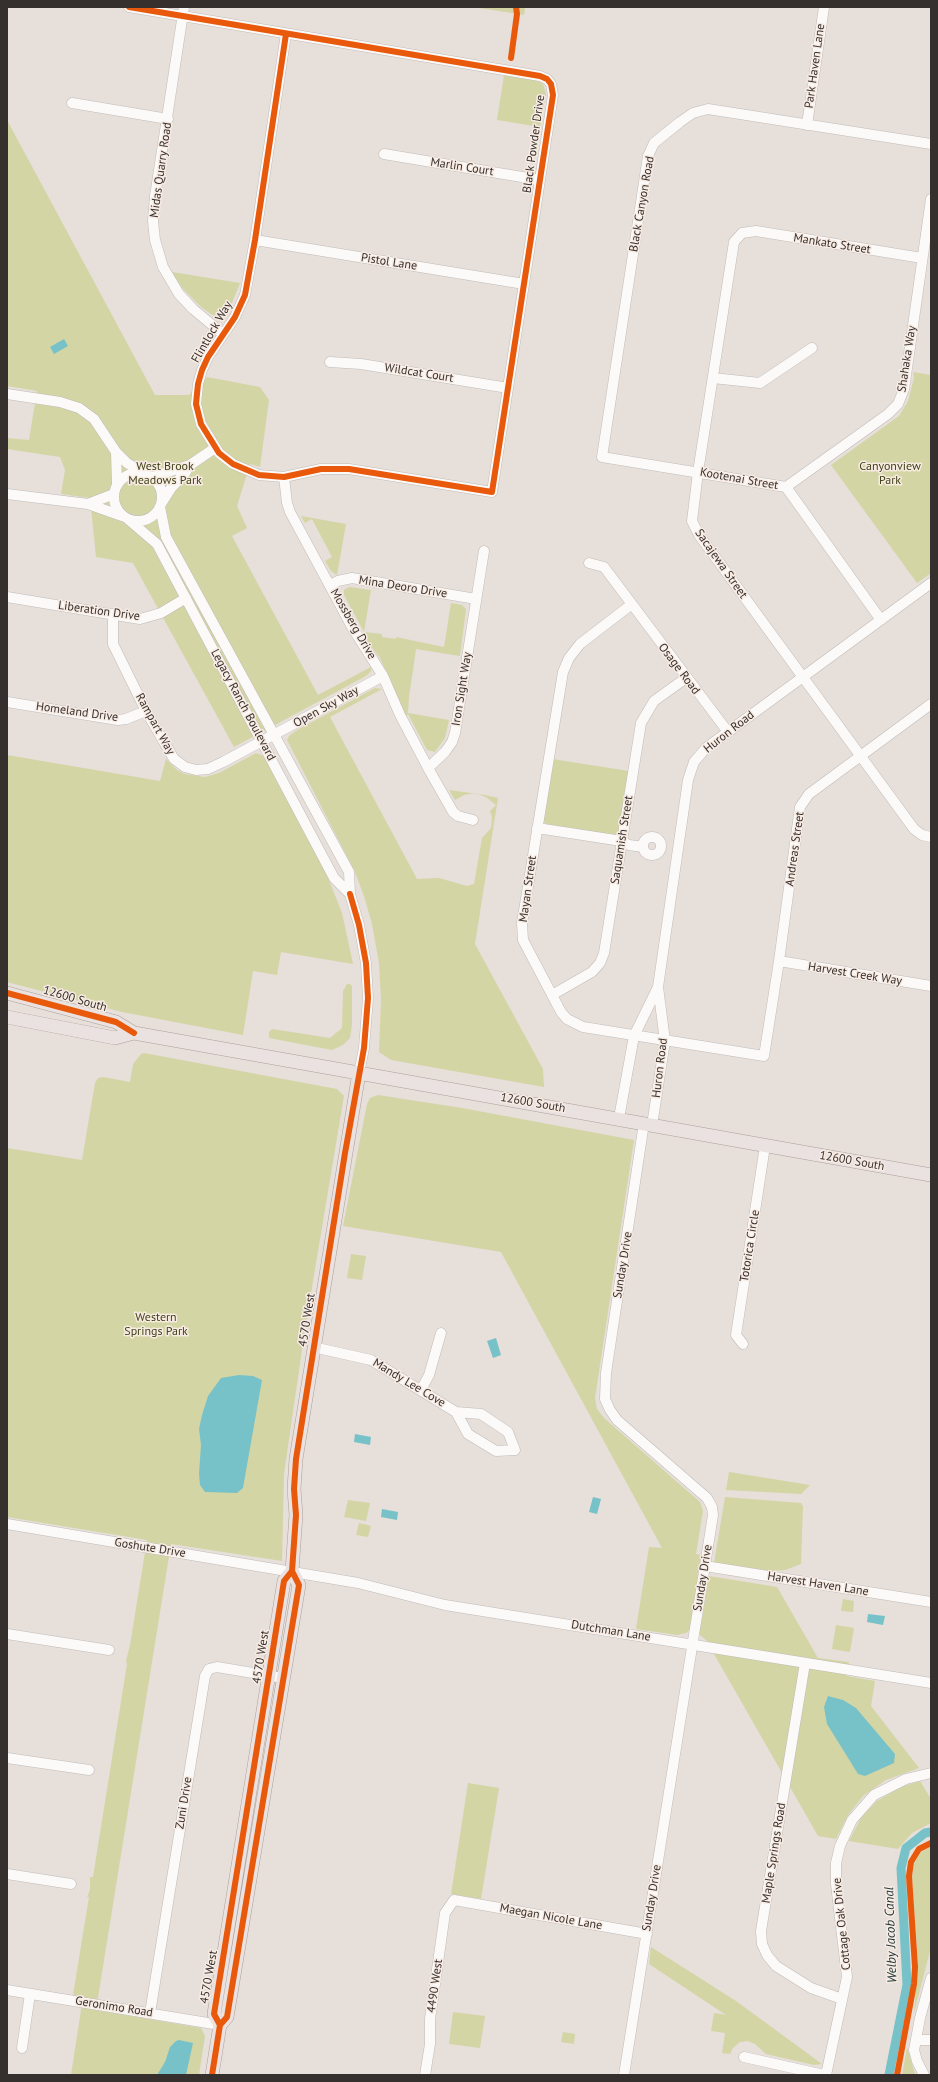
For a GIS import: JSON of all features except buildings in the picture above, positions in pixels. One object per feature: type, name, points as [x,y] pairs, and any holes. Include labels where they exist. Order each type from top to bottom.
[{"type":"main road","name":"12600 South","points":[[7,993],[116,1022],[134,1033],[619,1118],[931,1175]]},
{"type":"main road","name":"12600 South","points":[[7,1017],[115,1038],[134,1033]]},
{"type":"main road","name":"4570 West","points":[[292,1571],[284,1581],[214,2014],[220,2025],[227,2017],[299,1585],[292,1571],[296,1514],[294,1489],[296,1458],[360,1073]]},
{"type":"main road","points":[[212,2075],[220,2025]]},
{"type":"street","name":"Black Powder Drive","points":[[129,7],[183,11],[286,34],[540,76],[547,79],[551,84],[553,95],[492,492]]},
{"type":"street","name":"Park Haven Lane","points":[[807,125],[824,7]]},
{"type":"street","name":"Midas Quarry Road","points":[[183,11],[154,209],[154,231],[157,249],[167,276],[179,294],[193,309],[223,334]]},
{"type":"street","name":"Flintlock Way","points":[[286,34],[255,240],[245,295],[235,317],[208,357],[202,370],[198,384],[196,404],[201,424],[214,448],[233,464],[246,471],[259,475],[284,477],[321,469],[349,469],[492,492]]},
{"type":"street","points":[[72,103],[168,119]]},
{"type":"street","name":"Black Canyon Road","points":[[602,457],[648,156],[654,144],[693,113],[708,110],[931,144]]},
{"type":"street","name":"Marlin Court","points":[[384,154],[540,180]]},
{"type":"street","name":"Shahaka Way","points":[[786,487],[888,414],[898,404],[904,389],[931,199]]},
{"type":"street","name":"Mankato Street","points":[[742,233],[756,231],[922,258]]},
{"type":"street","name":"Sacajewa Street","points":[[742,233],[734,242],[714,378],[698,472],[692,521],[695,528],[802,677],[914,828],[922,835],[931,837]]},
{"type":"street","name":"Pistol Lane","points":[[255,240],[524,284]]},
{"type":"street","points":[[714,378],[760,383],[812,348]]},
{"type":"street","name":"Wildcat Court","points":[[330,362],[361,364],[508,388]]},
{"type":"street","points":[[7,394],[60,402],[79,408],[94,419],[116,452],[128,463],[147,475],[161,489],[160,505]]},
{"type":"street","points":[[88,504],[115,489],[128,475],[147,475],[190,465],[214,448]]},
{"type":"street","points":[[116,452],[116,507],[127,518]]},
{"type":"street","name":"Kootenai Street","points":[[602,457],[786,487],[881,620]]},
{"type":"street","points":[[7,494],[88,504],[136,521],[150,518],[171,488],[186,473],[190,465]]},
{"type":"street","name":"Mossberg Drive","points":[[284,477],[287,503],[290,512],[352,627],[383,676],[400,715],[428,768],[453,812],[458,816],[473,820]]},
{"type":"street","name":"Legacy Ranch Boulevard","points":[[160,505],[166,537],[269,739],[334,878],[350,894]]},
{"type":"street","name":"Legacy Ranch Boulevard","points":[[127,518],[156,544],[186,598],[349,872],[350,894],[359,924],[366,963],[368,998],[364,1048],[360,1073]]},
{"type":"street","name":"Iron Sight Way","points":[[428,768],[445,752],[452,742],[455,733],[484,551]]},
{"type":"street","name":"Osage Road","points":[[589,563],[604,567],[728,732]]},
{"type":"street","name":"Mina Deoro Drive","points":[[330,585],[346,579],[359,579],[476,599]]},
{"type":"street","name":"Huron Road","points":[[648,1124],[665,1041],[658,987],[688,780],[694,762],[706,748],[931,583]]},
{"type":"street","name":"Liberation Drive","points":[[7,597],[140,619],[153,616],[186,598]]},
{"type":"street","name":"Mayan Street","points":[[632,604],[580,644],[569,658],[563,672],[522,923],[523,940],[561,1012],[575,1024],[583,1027],[634,1036],[764,1056]]},
{"type":"street","name":"Rampart Way","points":[[113,614],[113,644],[146,711],[174,759],[185,767],[196,770],[208,769],[269,739]]},
{"type":"street","name":"Open Sky Way","points":[[269,739],[383,676]]},
{"type":"street","name":"Saquamish Street","points":[[552,995],[592,972],[600,963],[604,952],[641,723],[654,701],[686,678]]},
{"type":"street","name":"Homeland Drive","points":[[7,702],[118,720],[126,719],[146,711]]},
{"type":"street","name":"Andreas Street","points":[[764,1056],[780,961],[800,807],[809,794],[931,704]]},
{"type":"street","points":[[537,828],[622,841],[629,839],[643,844],[646,852],[652,855],[657,853],[661,848],[678,850]]},
{"type":"street","name":"Harvest Creek Way","points":[[780,961],[931,986]]},
{"type":"street","name":"Huron Road","points":[[619,1118],[634,1036],[658,987]]},
{"type":"street","name":"Sunday Drive","points":[[624,2075],[712,1523],[712,1507],[710,1502],[617,1420],[610,1410],[606,1398],[606,1373],[648,1124]]},
{"type":"street","name":"Totorica Circle","points":[[743,1344],[736,1335],[766,1146]]},
{"type":"street","points":[[421,1390],[429,1375],[441,1334]]},
{"type":"street","name":"Mandy Lee Cove","points":[[314,1347],[371,1360],[456,1412],[481,1414],[508,1432],[515,1450],[496,1451],[468,1434],[456,1412]]},
{"type":"street","name":"Goshute Drive","points":[[7,1524],[292,1571]]},
{"type":"street","name":"Harvest Haven Lane","points":[[705,1566],[931,1602]]},
{"type":"street","name":"Dutchman Lane","points":[[292,1571],[358,1583],[445,1605],[931,1683]]},
{"type":"street","points":[[7,1634],[109,1650]]},
{"type":"street","name":"Maple Springs Road","points":[[805,1663],[762,1931],[762,1944],[767,1955],[776,1966],[811,1988],[842,1999]]},
{"type":"street","name":"Zuni Drive","points":[[150,2013],[205,1676],[209,1669],[217,1667],[283,1678]]},
{"type":"street","points":[[7,1758],[89,1770]]},
{"type":"street","name":"Cottage Oak Drive","points":[[825,2075],[847,1977],[836,1884],[836,1863],[844,1836],[852,1820],[874,1795],[906,1779],[931,1773]]},
{"type":"street","points":[[7,1874],[71,1884]]},
{"type":"street","name":"Maegan Nicole Lane","points":[[454,1900],[647,1934]]},
{"type":"street","name":"4490 West","points":[[425,2075],[430,2044],[430,2019],[445,1913],[454,1900]]},
{"type":"street","points":[[924,2075],[915,2056],[916,2040],[931,1978]]},
{"type":"street","name":"Geronimo Road","points":[[7,1990],[220,2025]]},
{"type":"street","points":[[22,2048],[30,1994]]},
{"type":"street","points":[[916,2040],[931,2040]]},
{"type":"street","points":[[744,2057],[825,2075]]},
{"type":"green space","points":[[473,7],[525,7],[524,15]]},
{"type":"green space","points":[[504,75],[538,81],[543,84],[546,94],[540,127],[497,120]]},
{"type":"green space","name":"West Brook Meadows Park","points":[[7,120],[155,395],[189,395],[207,377],[260,387],[269,400],[260,467],[250,464],[237,506],[247,528],[232,536],[318,695],[371,667],[371,671],[366,676],[234,747],[133,563],[96,557],[90,498],[61,494],[65,470],[60,457],[7,449],[7,438],[29,440],[37,391],[7,386]]},
{"type":"green space","points":[[172,272],[240,283],[227,315],[223,318],[217,318],[201,307],[182,288]]},
{"type":"green space","name":"Canyonview Park","points":[[913,372],[931,375],[931,573],[917,583],[831,465],[899,416],[908,401],[914,378]]},
{"type":"green space","points":[[301,516],[346,524],[337,575],[331,571],[325,561],[332,557],[312,519],[305,523]]},
{"type":"green space","points":[[349,587],[371,590],[364,632],[344,595],[344,590]]},
{"type":"green space","points":[[451,603],[462,605],[466,609],[460,656],[416,649],[408,713],[449,720],[445,738],[435,752],[427,750],[408,714],[406,716],[380,658],[362,634],[364,632],[382,634],[382,637],[396,639],[396,637],[444,647]]},
{"type":"green space","points":[[375,688],[382,689],[330,717],[417,879],[439,878],[467,886],[474,884],[482,838],[491,828],[492,817],[490,811],[496,805],[486,797],[478,794],[498,798],[475,944],[543,1069],[544,1087],[391,1060],[379,1052],[381,1000],[379,963],[372,924],[364,896],[355,872],[287,740],[289,736],[297,730]]},
{"type":"green space","points":[[256,753],[264,756],[323,865],[342,913],[353,964],[281,952],[277,975],[253,971],[243,1035],[122,1012],[7,982],[7,755],[160,781],[166,759],[177,770],[185,774],[205,777],[219,773]]},
{"type":"green space","points":[[552,759],[629,771],[619,831],[615,836],[546,825],[543,819]]},
{"type":"green space","points":[[449,790],[473,793],[464,795],[455,800]]},
{"type":"green space","points":[[347,984],[352,986],[352,1024],[350,1038],[343,1045],[332,1050],[269,1038],[269,1032],[272,1029],[330,1038],[342,1028],[343,991]]},
{"type":"green space","name":"Western Springs Park","points":[[144,1053],[337,1089],[344,1096],[305,1329],[284,1474],[282,1561],[171,1544],[96,2010],[201,2028],[205,2036],[199,2075],[71,2075],[83,1997],[73,1995],[89,1897],[87,1897],[90,1890],[90,1877],[93,1877],[127,1664],[126,1661],[130,1645],[147,1540],[7,1517],[7,1148],[82,1160],[95,1083],[98,1078],[103,1077],[130,1082],[133,1064],[141,1054]]},
{"type":"green space","points":[[378,1095],[462,1108],[634,1140],[595,1398],[597,1409],[604,1418],[700,1502],[703,1511],[696,1554],[701,1555],[691,1629],[686,1633],[677,1635],[636,1629],[649,1547],[662,1548],[501,1252],[343,1226],[367,1104],[370,1098]]},
{"type":"green space","points":[[351,1254],[366,1256],[362,1280],[347,1278]]},
{"type":"green space","points":[[729,1472],[810,1485],[801,1494],[726,1490]]},
{"type":"green space","points":[[725,1497],[801,1503],[803,1506],[801,1564],[785,1570],[771,1571],[714,1563]]},
{"type":"green space","points":[[348,1500],[370,1503],[366,1521],[344,1517]]},
{"type":"green space","points":[[359,1523],[371,1526],[368,1537],[356,1535]]},
{"type":"green space","points":[[709,1576],[777,1587],[818,1658],[849,1662],[847,1676],[875,1681],[871,1706],[919,1768],[886,1780],[863,1796],[848,1815],[836,1839],[818,1836],[706,1640],[699,1634]]},
{"type":"green space","points":[[843,1599],[854,1601],[853,1612],[841,1611]]},
{"type":"green space","points":[[836,1625],[854,1628],[850,1652],[832,1649]]},
{"type":"green space","points":[[920,1781],[931,1799],[931,1823],[912,1833],[898,1849],[849,1841],[861,1818],[877,1801],[901,1787]]},
{"type":"green space","points":[[468,1783],[499,1788],[481,1899],[451,1894]]},
{"type":"green space","points":[[931,1846],[931,1947],[914,2013],[918,1962],[912,1877],[914,1864],[920,1853]]},
{"type":"green space","points":[[651,1947],[736,2001],[822,2064],[814,2065],[766,2054],[755,2044],[748,2041],[740,2042],[733,2048],[730,2054],[722,2053],[725,2033],[711,2031],[714,2013],[726,2015],[649,1964]]},
{"type":"green space","points":[[453,2012],[485,2016],[480,2048],[449,2044]]},
{"type":"green space","points":[[563,2032],[575,2034],[574,2044],[561,2042]]},
{"type":"green space","points":[[907,2047],[915,2074],[916,2075],[902,2075]]},
{"type":"water","points":[[64,339],[68,346],[54,354],[50,347]]},
{"type":"water","points":[[496,1338],[501,1355],[493,1358],[487,1341]]},
{"type":"water","points":[[239,1375],[253,1376],[262,1380],[243,1488],[237,1493],[205,1492],[200,1485],[199,1474],[201,1445],[199,1429],[202,1415],[208,1396],[221,1378]]},
{"type":"water","points":[[355,1434],[371,1437],[370,1445],[354,1442]]},
{"type":"water","points":[[593,1497],[601,1499],[597,1514],[589,1512]]},
{"type":"water","points":[[382,1509],[398,1512],[397,1520],[381,1517]]},
{"type":"water","points":[[868,1614],[885,1616],[883,1625],[867,1622]]},
{"type":"water","points":[[828,1696],[843,1700],[856,1708],[895,1754],[894,1763],[865,1776],[858,1774],[827,1724],[824,1707]]},
{"type":"water","points":[[179,2040],[193,2043],[186,2075],[157,2075],[165,2062],[170,2047]]},
{"type":"waterway","name":"Welby Jacob Canal","points":[[889,2075],[907,1985],[901,1868],[906,1848],[925,1833],[931,1832]]},
{"type":"cycle path","points":[[129,7],[540,76],[547,79],[551,84],[553,95],[492,492],[349,469],[321,469],[284,477],[259,475],[233,464],[219,453],[201,424],[196,404],[198,384],[202,370],[208,357],[235,317],[245,295],[255,240],[286,34]]},
{"type":"cycle path","points":[[511,58],[517,14],[516,7]]},
{"type":"cycle path","points":[[220,2025],[227,2017],[299,1585],[292,1571],[296,1515],[294,1489],[296,1459],[345,1153],[364,1048],[368,998],[366,963],[359,925],[350,894]]},
{"type":"cycle path","points":[[7,993],[116,1022],[134,1033]]},
{"type":"cycle path","points":[[220,2025],[214,2014],[284,1581],[292,1571]]},
{"type":"cycle path","points":[[897,2075],[914,1984],[915,1967],[909,1876],[911,1862],[919,1849],[931,1843]]},
{"type":"cycle path","points":[[212,2075],[220,2025]]}]
